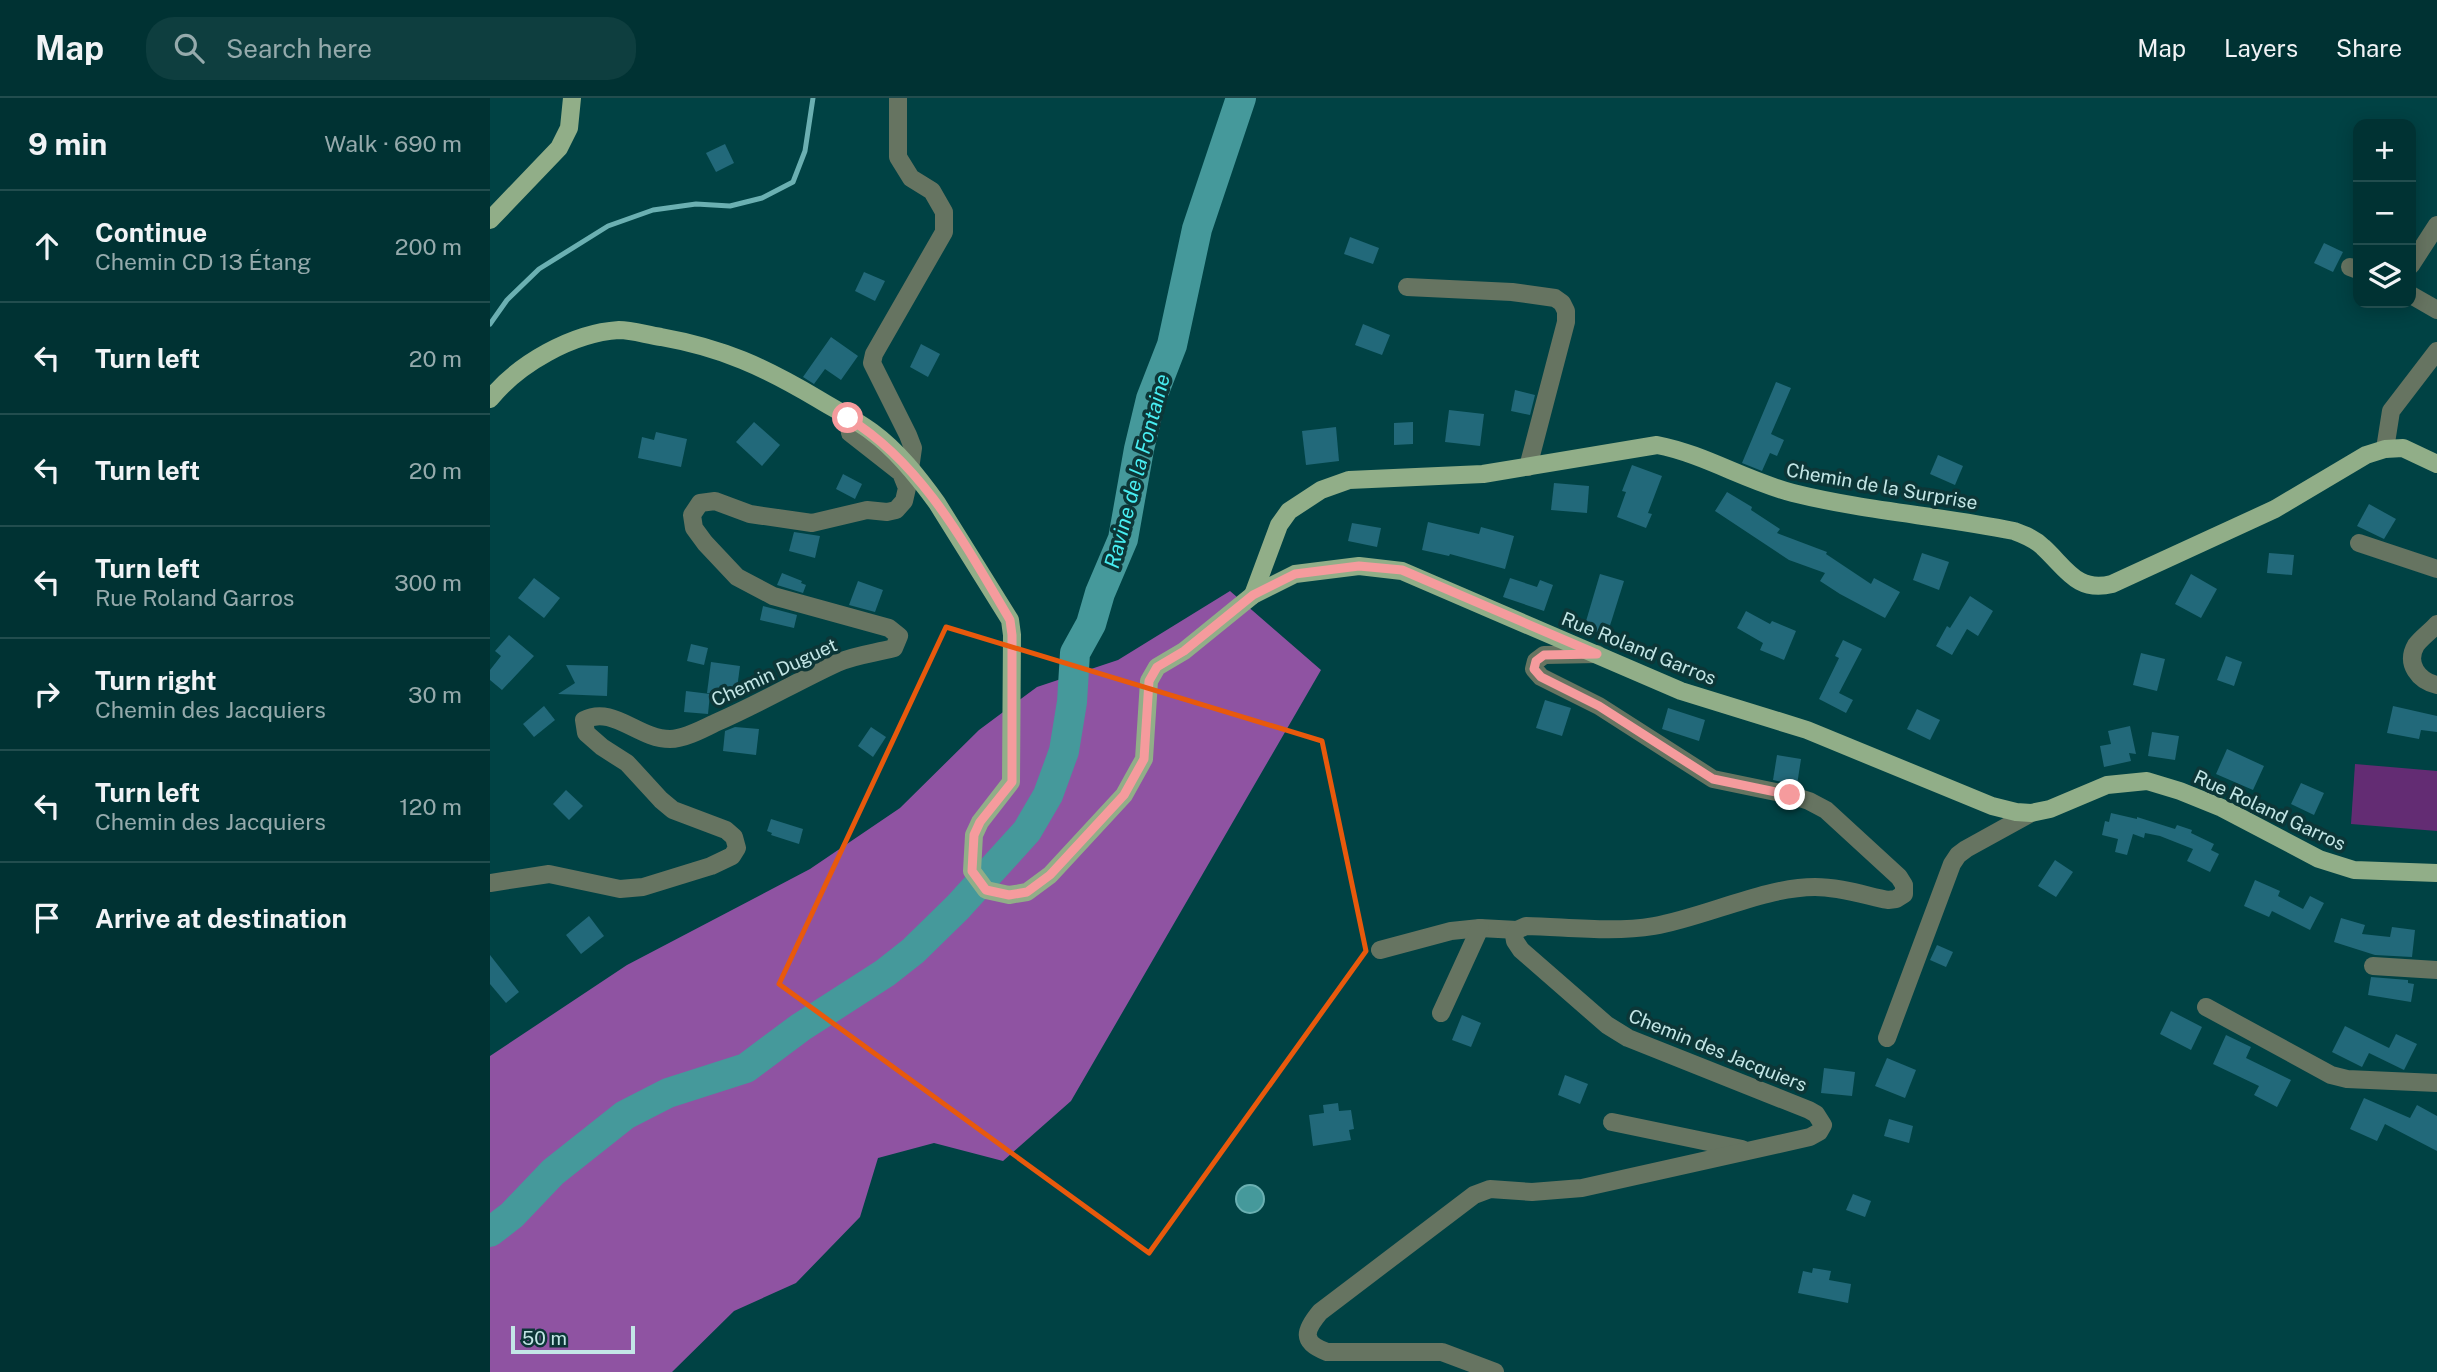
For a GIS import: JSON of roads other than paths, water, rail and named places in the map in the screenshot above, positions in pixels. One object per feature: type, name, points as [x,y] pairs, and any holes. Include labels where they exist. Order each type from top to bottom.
[{"type":"main road","points":[[490,220],[559,148],[569,128],[572,98]]},
{"type":"main road","points":[[490,399],[517,373],[550,352],[584,337],[620,330],[706,346],[745,359],[783,378],[873,433],[911,469]]},
{"type":"main road","name":"Chemin de la Surprise","points":[[1253,595],[1279,526],[1289,511],[1321,490],[1349,481],[1483,474],[1657,445],[1676,449],[1758,483],[1823,500],[2014,531],[2032,538],[2078,581],[2091,587],[2101,587],[2276,509],[2366,455],[2385,449]]},
{"type":"main road","points":[[2385,449],[2403,448],[2437,464]]},
{"type":"main road","name":"Rue Roland Garros","points":[[911,469],[958,535],[1010,620],[1012,782],[980,822],[974,835],[972,855],[972,871],[986,890],[1009,895],[1027,892],[1050,875],[1124,795],[1144,759],[1149,681],[1157,667],[1184,651],[1253,595],[1295,574],[1359,566],[1402,570],[1681,691],[1807,730],[1992,806],[2031,813],[2107,785],[2147,781],[2222,808],[2319,859],[2354,870],[2437,873]]},
{"type":"street","points":[[898,98],[898,158],[911,178],[932,191],[944,212],[944,232],[874,354],[872,363],[913,448],[911,469]]},
{"type":"street","points":[[2416,257],[2437,225]]},
{"type":"street","points":[[1407,287],[1512,292],[1555,298],[1562,303],[1566,311],[1566,322],[1528,467]]},
{"type":"street","points":[[2416,298],[2437,310]]},
{"type":"street","points":[[2385,449],[2391,411],[2437,351]]},
{"type":"street","name":"Chemin Duguet","points":[[490,883],[549,874],[620,888],[643,887],[711,866],[732,856],[737,848],[734,837],[726,830],[673,810],[627,763],[586,733],[583,720],[595,714],[608,716],[649,734],[670,739],[702,729],[762,702],[840,662],[894,648],[899,636],[889,628],[774,596],[737,577],[694,528],[692,515],[699,503],[715,500],[750,514],[812,523],[867,510],[896,510],[904,501],[907,488],[901,473],[850,433],[848,418]]},
{"type":"street","points":[[2359,543],[2437,569]]},
{"type":"street","points":[[2437,624],[2415,646],[2413,661],[2416,673],[2426,682],[2437,685]]},
{"type":"street","points":[[1380,950],[1451,931],[1480,928],[1517,930],[1526,926],[1653,926],[1688,920],[1787,890],[1812,887],[1831,887],[1888,900],[1904,894],[1904,885],[1899,877],[1826,810],[1790,795],[1713,779],[1599,706],[1541,677],[1534,669],[1536,661],[1544,655],[1597,654]]},
{"type":"street","points":[[1888,1038],[1952,864],[1966,849],[2031,813]]},
{"type":"street","points":[[1441,1013],[1480,928]]},
{"type":"street","name":"Chemin des Jacquiers","points":[[1495,1372],[1442,1352],[1326,1352],[1309,1341],[1307,1333],[1320,1312],[1474,1195],[1490,1189],[1532,1192],[1583,1188],[1815,1135],[1822,1129],[1821,1120],[1809,1110],[1628,1038],[1607,1025],[1521,950],[1515,942],[1514,935],[1517,930]]},
{"type":"street","points":[[2373,966],[2437,970]]},
{"type":"street","points":[[2206,1007],[2331,1075],[2360,1080],[2437,1083]]},
{"type":"street","points":[[1612,1122],[1750,1150]]},
{"type":"water","points":[[1250,1185],[1260,1189],[1264,1199],[1260,1209],[1250,1213],[1240,1209],[1236,1199],[1240,1189]]},
{"type":"waterway","points":[[490,324],[507,300],[539,269],[608,226],[653,210],[696,204],[730,206],[762,198],[793,182],[805,151],[813,98]]},
{"type":"waterway","name":"Ravine de la Fontaine","points":[[490,1232],[512,1215],[553,1172],[625,1115],[668,1093],[746,1068],[801,1027],[885,973],[913,951],[958,907],[1027,831],[1048,795],[1064,751],[1072,702],[1075,653],[1091,624],[1100,593],[1123,539],[1151,399],[1172,345],[1197,229],[1241,98]]}]
